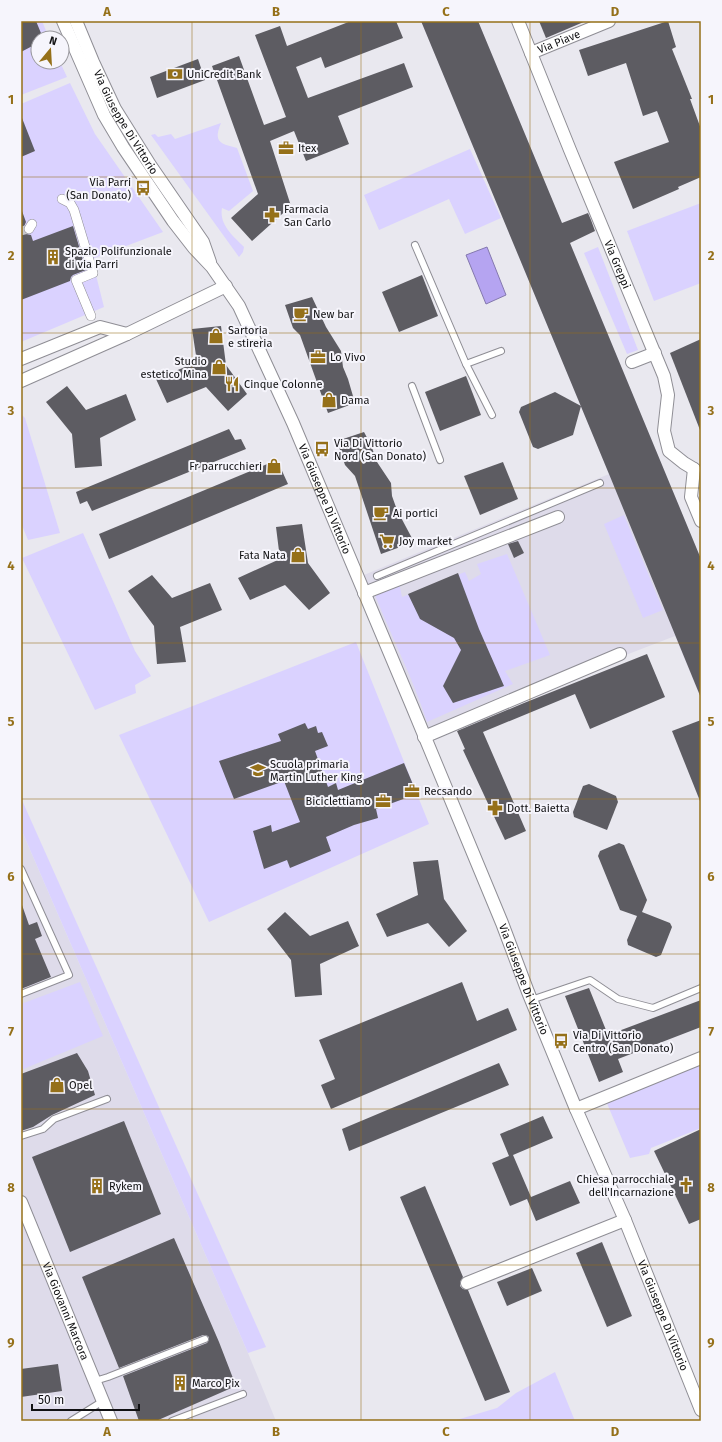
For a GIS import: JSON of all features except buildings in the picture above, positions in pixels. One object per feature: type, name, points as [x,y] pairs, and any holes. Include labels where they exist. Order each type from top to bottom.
[{"type":"street","points":[[63,21],[90,85]]},
{"type":"street","points":[[70,21],[89,70],[98,74]]},
{"type":"street","points":[[76,21],[98,74]]},
{"type":"street","name":"Via Greppi","points":[[518,21],[664,376],[668,395],[664,431],[669,451],[684,463],[698,468]]},
{"type":"street","name":"Via Piave","points":[[531,53],[589,25],[609,21]]},
{"type":"street","name":"Via Giuseppe Di Vittorio","points":[[212,267],[203,242],[133,138],[98,74],[90,85],[104,115],[123,147],[173,221],[194,248],[212,267],[240,306],[290,416],[502,923],[531,1000],[625,1220],[668,1331],[701,1410]]},
{"type":"street","points":[[62,199],[70,203],[74,210],[93,273],[76,280],[91,316]]},
{"type":"street","points":[[21,381],[127,334],[226,286]]},
{"type":"street","points":[[36,375],[24,357],[100,326],[127,334]]},
{"type":"street","points":[[632,362],[655,353]]},
{"type":"street","points":[[698,468],[691,498],[701,522]]},
{"type":"street","points":[[364,593],[558,517]]},
{"type":"street","points":[[424,737],[620,654]]},
{"type":"street","points":[[576,1108],[701,1058]]},
{"type":"street","name":"Via Giovanni Marcora","points":[[21,1202],[111,1421]]},
{"type":"street","points":[[468,1283],[625,1220]]},
{"type":"lane","points":[[416,245],[466,364],[492,415]]},
{"type":"lane","points":[[466,364],[501,351]]},
{"type":"lane","points":[[412,386],[440,460]]},
{"type":"lane","points":[[377,576],[600,482]]},
{"type":"lane","points":[[21,869],[69,975],[21,994]]},
{"type":"lane","points":[[531,1000],[590,980],[618,999],[653,1008],[701,988]]},
{"type":"lane","points":[[21,1136],[43,1129],[54,1119],[107,1099]]},
{"type":"lane","points":[[95,1381],[205,1338]]},
{"type":"lane","points":[[172,1421],[243,1394]]},
{"type":"lane","points":[[71,1421],[103,1401]]},
{"type":"shaded area","points":[[21,21],[42,21],[46,30],[30,30],[30,70],[64,70],[67,77],[21,95]]},
{"type":"shaded area","points":[[421,21],[478,21],[701,559],[701,699],[675,636],[429,731],[364,575],[609,474]]},
{"type":"shaded area","points":[[70,83],[95,134],[163,232],[92,259],[104,307],[21,342],[21,104]]},
{"type":"shaded area","points":[[221,123],[218,138],[222,143],[237,148],[253,191],[229,211],[222,208],[225,225],[231,234],[244,247],[243,252],[239,257],[151,135],[155,134],[158,137],[171,134],[175,139]]},
{"type":"shaded area","points":[[470,149],[501,218],[465,234],[449,199],[379,230],[364,195]]},
{"type":"shaded area","points":[[701,203],[701,283],[654,301],[627,231]]},
{"type":"shaded area","points":[[487,247],[506,295],[486,304],[466,255]]},
{"type":"shaded area","points":[[598,247],[638,350],[627,354],[584,253]]},
{"type":"shaded area","points":[[21,414],[25,418],[60,533],[28,540],[21,523]]},
{"type":"shaded area","points":[[624,515],[663,610],[643,618],[604,524]]},
{"type":"shaded area","points":[[83,533],[135,651],[151,676],[135,685],[136,693],[95,710],[22,558]]},
{"type":"shaded area","points":[[507,554],[550,655],[505,671],[513,684],[427,722],[375,595],[399,583],[402,597],[465,572],[469,581],[481,574],[477,564]]},
{"type":"shaded area","name":"Scuola primaria Martin Luther King","points":[[356,642],[429,824],[209,922],[119,735]]},
{"type":"shaded area","points":[[21,798],[266,1347],[248,1353],[21,829]]},
{"type":"shaded area","points":[[21,829],[248,1353],[276,1421],[21,1421]]},
{"type":"shaded area","points":[[80,982],[103,1036],[21,1070],[21,1004]]},
{"type":"shaded area","points":[[701,1064],[701,1128],[651,1148],[649,1154],[630,1158],[606,1101]]},
{"type":"shaded area","points":[[555,1372],[575,1421],[453,1421],[497,1408],[516,1393]]},
{"type":"tunnel","points":[[21,231],[29,229]]},
{"type":"place","name":"UniCredit Bank","points":[[175,74]]},
{"type":"place","name":"Itex","points":[[286,148]]},
{"type":"place","name":"Via Parri (San Donato)","points":[[143,188]]},
{"type":"place","name":"Farmacia San Carlo","points":[[272,215]]},
{"type":"place","name":"Spazio Polifunzionale di via Parri","points":[[53,257]]},
{"type":"place","name":"New bar","points":[[301,314]]},
{"type":"place","name":"Sartoria e stireria","points":[[216,336]]},
{"type":"place","name":"Lo Vivo","points":[[318,357]]},
{"type":"place","name":"Studio estetico Mina","points":[[219,367]]},
{"type":"place","name":"Cinque Colonne","points":[[232,384]]},
{"type":"place","name":"Dama","points":[[329,400]]},
{"type":"place","name":"Via Di Vittorio Nord (San Donato)","points":[[322,449]]},
{"type":"place","name":"Fr parrucchieri","points":[[274,466]]},
{"type":"place","name":"Ai portici","points":[[381,513]]},
{"type":"place","name":"Joy market","points":[[387,541]]},
{"type":"place","name":"Fata Nata","points":[[298,555]]},
{"type":"place","name":"Scuola primaria Martin Luther King","points":[[258,770]]},
{"type":"place","name":"Recsando","points":[[412,791]]},
{"type":"place","name":"Biciclettiamo","points":[[383,801]]},
{"type":"place","name":"Dott. Baietta","points":[[495,808]]},
{"type":"place","name":"Via Di Vittorio Centro (San Donato)","points":[[561,1041]]},
{"type":"place","name":"Opel","points":[[57,1085]]},
{"type":"place","name":"Chiesa parrocchiale dell'Incarnazione","points":[[686,1185]]},
{"type":"place","name":"Rykem","points":[[97,1186]]},
{"type":"place","name":"Marco Pix","points":[[180,1383]]}]
